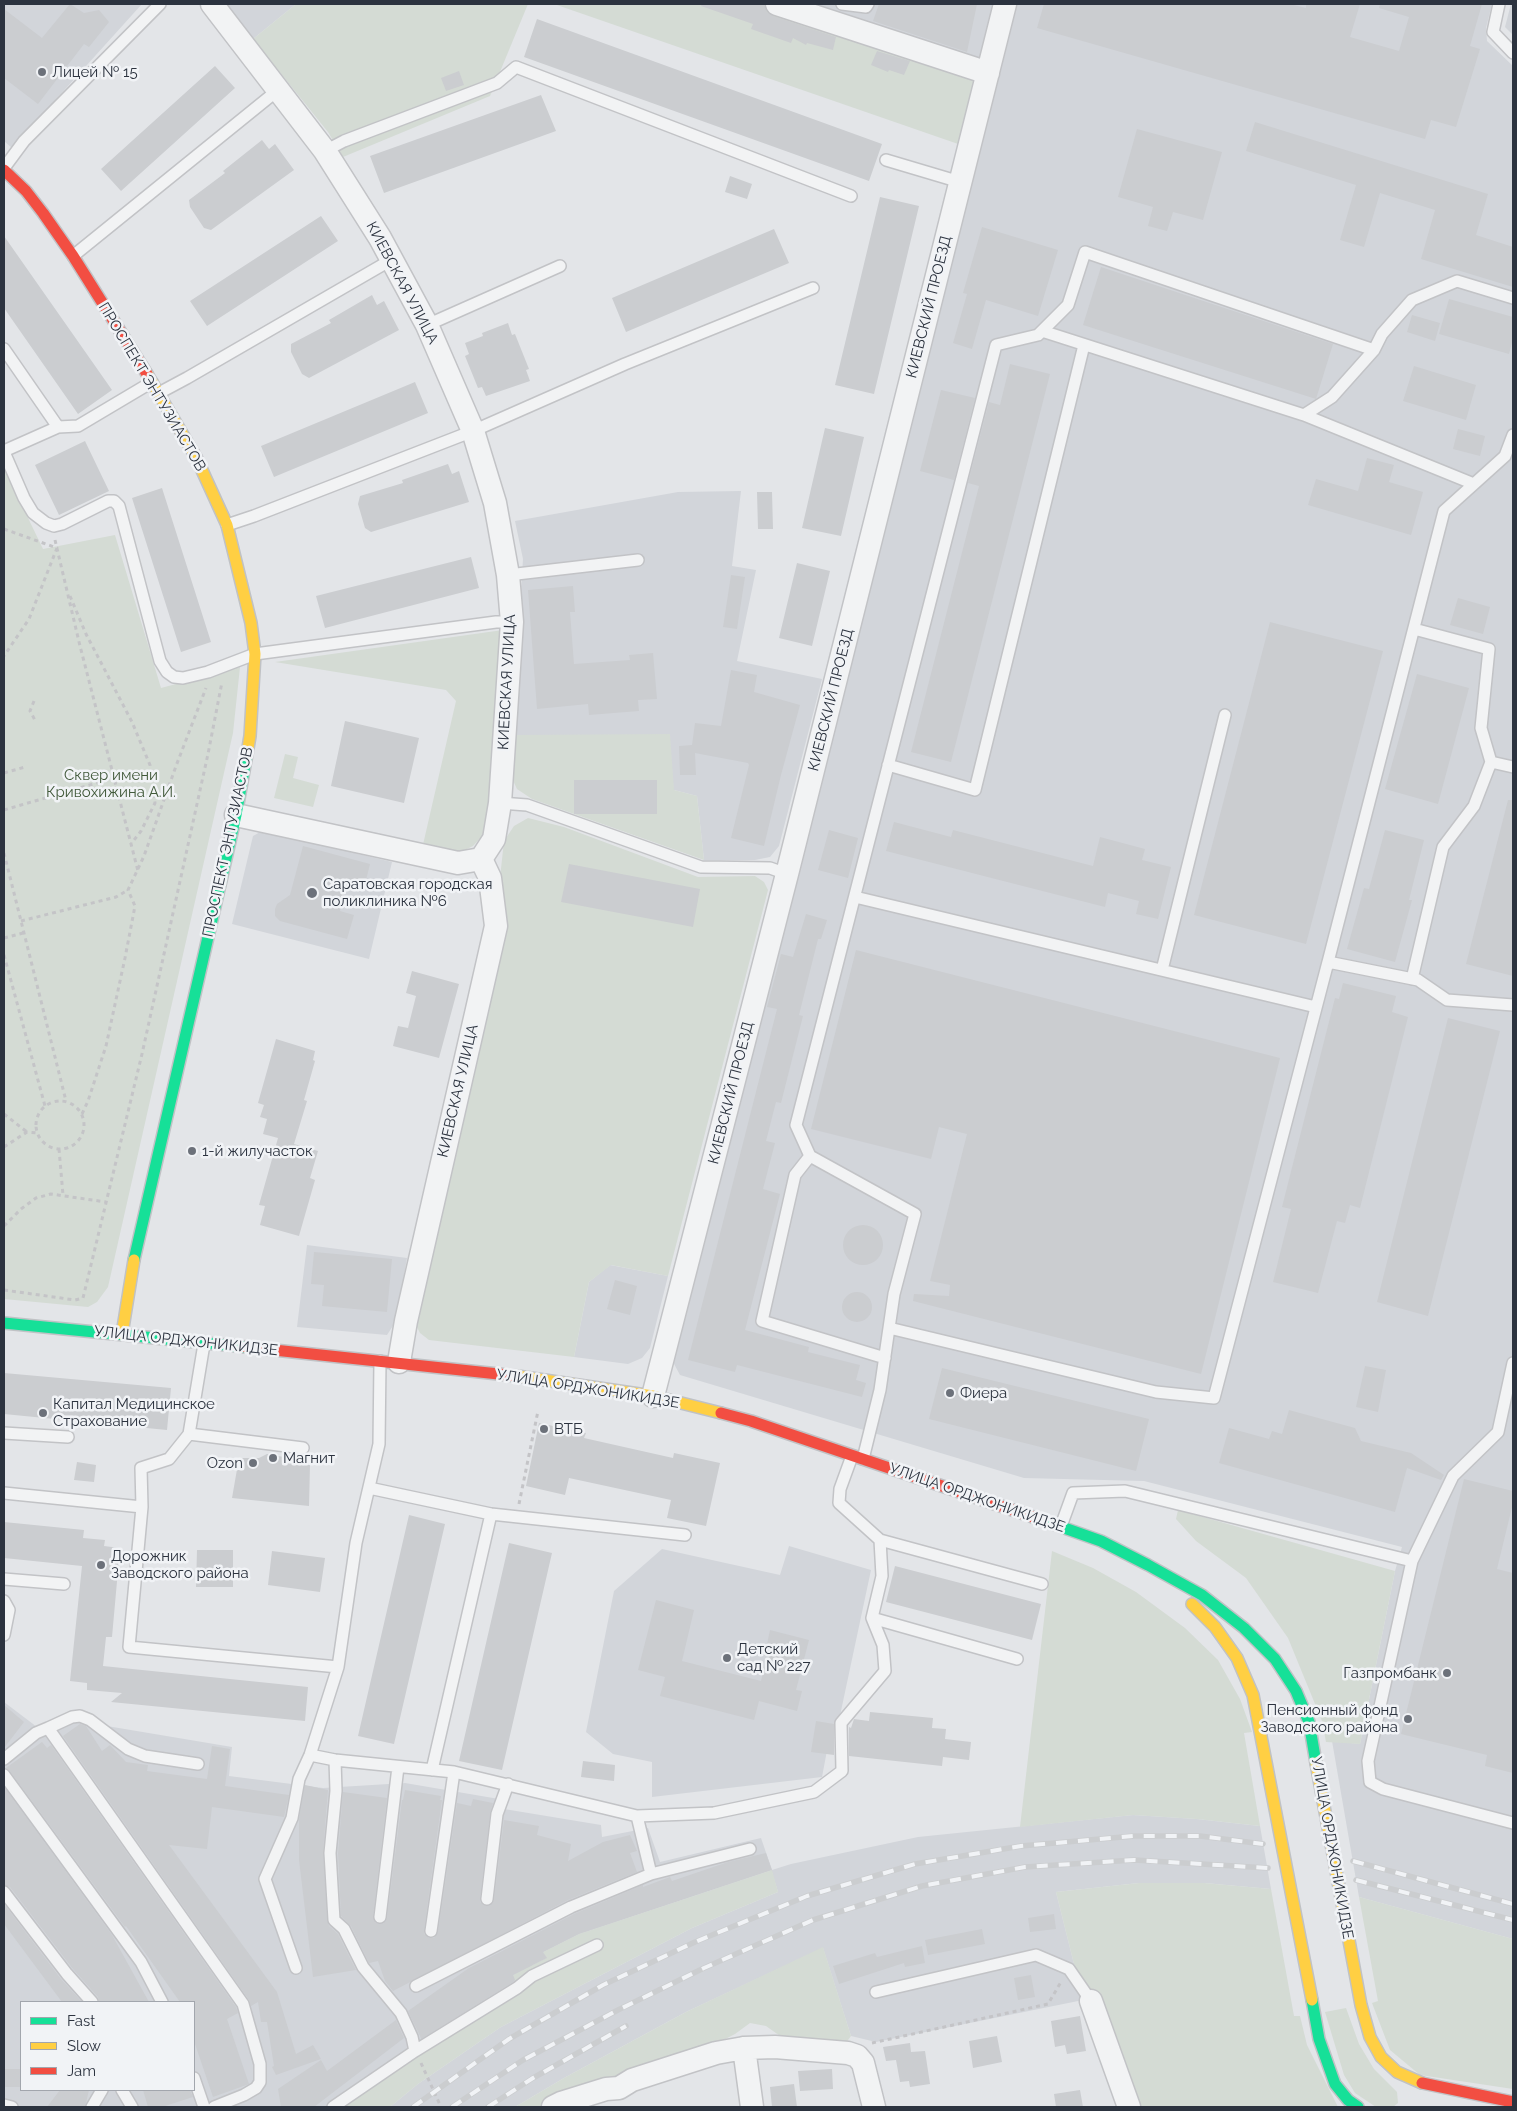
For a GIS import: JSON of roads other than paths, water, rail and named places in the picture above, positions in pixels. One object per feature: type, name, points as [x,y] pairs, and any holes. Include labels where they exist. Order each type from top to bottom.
[{"type":"main road","name":"ПРОСПЕКТ ЭНТУЗИАСТОВ","points":[[4,169],[26,191],[73,256],[159,393],[196,457],[227,525],[252,624],[255,654],[250,736],[236,815],[160,1141],[128,1289],[122,1334]]},
{"type":"main road","name":"УЛИЦА ОРДЖОНИКИДЗЕ","points":[[4,1323],[515,1376],[653,1396],[751,1421],[1062,1526],[1101,1541],[1148,1565],[1202,1596],[1244,1628],[1275,1659],[1296,1691],[1309,1722],[1361,2005],[1370,2037],[1381,2057],[1398,2072],[1417,2082],[1513,2102]]},
{"type":"main road","name":"УЛИЦА ОРДЖОНИКИДЗЕ","points":[[1148,1565],[1186,1598],[1215,1627],[1237,1658],[1253,1695],[1319,2039],[1335,2084],[1348,2100],[1358,2107]]},
{"type":"street","name":"КИЕВСКАЯ УЛИЦА","points":[[212,4],[325,151],[380,238],[427,325],[473,431],[496,503],[508,575],[512,622],[500,803],[494,839],[482,859],[490,878],[496,926],[406,1321],[390,1362]]},
{"type":"street","points":[[777,4],[839,10],[988,73]]},
{"type":"street","name":"КИЕВСКИЙ ПРОЕЗД","points":[[653,1396],[787,874],[1005,4]]},
{"type":"street","points":[[236,815],[458,863],[482,859]]},
{"type":"street","points":[[1091,2001],[1129,2107]]},
{"type":"street","points":[[553,2107],[606,2089],[620,2098],[632,2080],[707,2056],[744,2048],[775,2047],[848,2053],[857,2056],[863,2063],[874,2107]]},
{"type":"street","points":[[744,2048],[752,2107]]},
{"type":"lane","points":[[4,169],[24,141],[160,4]]},
{"type":"lane","points":[[839,10],[866,7],[868,4]]},
{"type":"lane","points":[[1499,4],[1493,32],[1513,53]]},
{"type":"lane","points":[[325,151],[344,141],[496,83],[516,67],[851,196]]},
{"type":"lane","points":[[73,256],[278,90]]},
{"type":"lane","points":[[886,160],[960,182]]},
{"type":"lane","points":[[1042,1584],[880,1540],[839,1503],[840,1489],[858,1457],[880,1390],[894,1294],[915,1214],[810,1156],[796,1125],[996,345],[1038,335],[1068,305],[1085,252],[1374,350]]},
{"type":"lane","points":[[159,393],[391,260]]},
{"type":"lane","points":[[427,325],[560,266]]},
{"type":"lane","points":[[1304,415],[1332,397],[1374,350],[1382,334],[1412,300],[1457,281],[1513,298]]},
{"type":"lane","points":[[227,525],[473,431],[625,364],[813,288]]},
{"type":"lane","points":[[1042,331],[1304,415],[1474,484]]},
{"type":"lane","points":[[888,765],[975,790],[1084,345]]},
{"type":"lane","points":[[4,349],[58,427]]},
{"type":"lane","points":[[152,382],[78,426],[58,427],[4,452],[28,506],[33,513],[46,523],[54,526],[62,524],[103,502],[114,502],[119,506],[160,661],[167,672],[174,677],[183,678],[208,672],[255,654],[496,622],[512,622]]},
{"type":"lane","points":[[889,1328],[1156,1392],[1214,1398],[1444,511],[1505,456],[1513,435]]},
{"type":"lane","points":[[508,575],[638,560]]},
{"type":"lane","points":[[1412,979],[1443,847],[1474,806],[1491,762],[1481,728],[1489,649],[1414,629]]},
{"type":"lane","points":[[1162,970],[1225,715]]},
{"type":"lane","points":[[1491,762],[1513,767]]},
{"type":"lane","points":[[500,803],[528,805],[701,867],[770,868],[787,874]]},
{"type":"lane","points":[[855,897],[1316,1007]]},
{"type":"lane","points":[[1328,962],[1418,980],[1447,1000],[1513,1005]]},
{"type":"lane","points":[[810,1156],[795,1174],[762,1321],[885,1358]]},
{"type":"lane","points":[[204,1344],[190,1434],[169,1459],[141,1468],[142,1507],[129,1647],[338,1666]]},
{"type":"lane","points":[[296,1968],[264,1879],[292,1818],[299,1779],[310,1755],[338,1666],[356,1543],[379,1444],[390,1362]]},
{"type":"lane","points":[[1513,1363],[1498,1432],[1453,1476],[1412,1561],[1368,1761],[1370,1782],[1382,1789],[1513,1823]]},
{"type":"lane","points":[[4,1433],[68,1437]]},
{"type":"lane","points":[[190,1434],[303,1448]]},
{"type":"lane","points":[[369,1488],[491,1514],[685,1535]]},
{"type":"lane","points":[[1062,1526],[1073,1493],[1125,1491],[1412,1561]]},
{"type":"lane","points":[[4,1493],[142,1507]]},
{"type":"lane","points":[[432,1770],[491,1514]]},
{"type":"lane","points":[[310,1755],[335,1760],[454,1772],[637,1816],[714,1813],[814,1792],[842,1771],[841,1722],[885,1671],[884,1645],[872,1618],[882,1576],[880,1540]]},
{"type":"lane","points":[[4,1578],[64,1584]]},
{"type":"lane","points":[[4,1601],[9,1610],[4,1635]]},
{"type":"lane","points":[[872,1618],[1017,1659]]},
{"type":"lane","points":[[4,1759],[36,1733],[72,1717],[80,1716],[90,1720],[128,1749],[145,1756],[198,1764]]},
{"type":"lane","points":[[48,1728],[243,2004],[260,2064],[260,2082],[256,2088],[244,2095],[214,2107]]},
{"type":"lane","points":[[335,1760],[336,1791],[330,1852],[334,1920],[344,1930],[363,1967],[401,2013],[412,2037],[415,2051]]},
{"type":"lane","points":[[380,1917],[398,1767]]},
{"type":"lane","points":[[431,1931],[454,1772]]},
{"type":"lane","points":[[4,1775],[141,1962],[161,2001]]},
{"type":"lane","points":[[487,1899],[497,1814],[508,1784]]},
{"type":"lane","points":[[637,1816],[651,1874]]},
{"type":"lane","points":[[416,1986],[571,1907],[651,1874],[750,1849]]},
{"type":"lane","points":[[4,1892],[67,1974],[91,2001]]},
{"type":"lane","points":[[332,2107],[415,2051],[517,1988],[532,1976],[597,1945]]},
{"type":"lane","points":[[876,1992],[1036,1955],[1069,1969],[1091,2001]]},
{"type":"lane","points":[[195,2081],[204,2107]]},
{"type":"lane","points":[[92,2107],[101,2091]]},
{"type":"lane","points":[[123,2091],[132,2107]]},
{"type":"lane","points":[[4,2105],[12,2107]]},
{"type":"railway","points":[[413,2107],[509,2039],[603,1985],[695,1942],[807,1896],[915,1864],[1021,1846],[1134,1836],[1200,1836],[1263,1844]]},
{"type":"railway","points":[[452,2107],[523,2060],[618,2010],[704,1968],[813,1920],[922,1886],[1025,1867],[1134,1860],[1268,1868]]},
{"type":"railway","points":[[1353,1861],[1513,1904]]},
{"type":"railway","points":[[1356,1880],[1513,1920]]},
{"type":"railway","points":[[488,2107],[533,2078],[626,2026]]},
{"type":"place","name":"Лицей № 15","points":[[42,72]]},
{"type":"place","name":"Саратовская городская поликлиника №6","points":[[312,893]]},
{"type":"place","name":"1-й жилучасток","points":[[192,1151]]},
{"type":"place","name":"Фиера","points":[[950,1393]]},
{"type":"place","name":"Капитал Медицинское Страхование","points":[[43,1413]]},
{"type":"place","name":"ВТБ","points":[[544,1429]]},
{"type":"place","name":"Магнит","points":[[273,1458]]},
{"type":"place","name":"Ozon","points":[[253,1463]]},
{"type":"place","name":"Дорожник Заводского района","points":[[101,1565]]},
{"type":"place","name":"Детский сад № 227","points":[[727,1658]]},
{"type":"place","name":"Газпромбанк","points":[[1447,1673]]},
{"type":"place","name":"Пенсионный фонд Заводского района","points":[[1408,1719]]},
{"type":"park label","name":"Сквер имени Кривохижина А.И.","points":[[111,784]]}]
